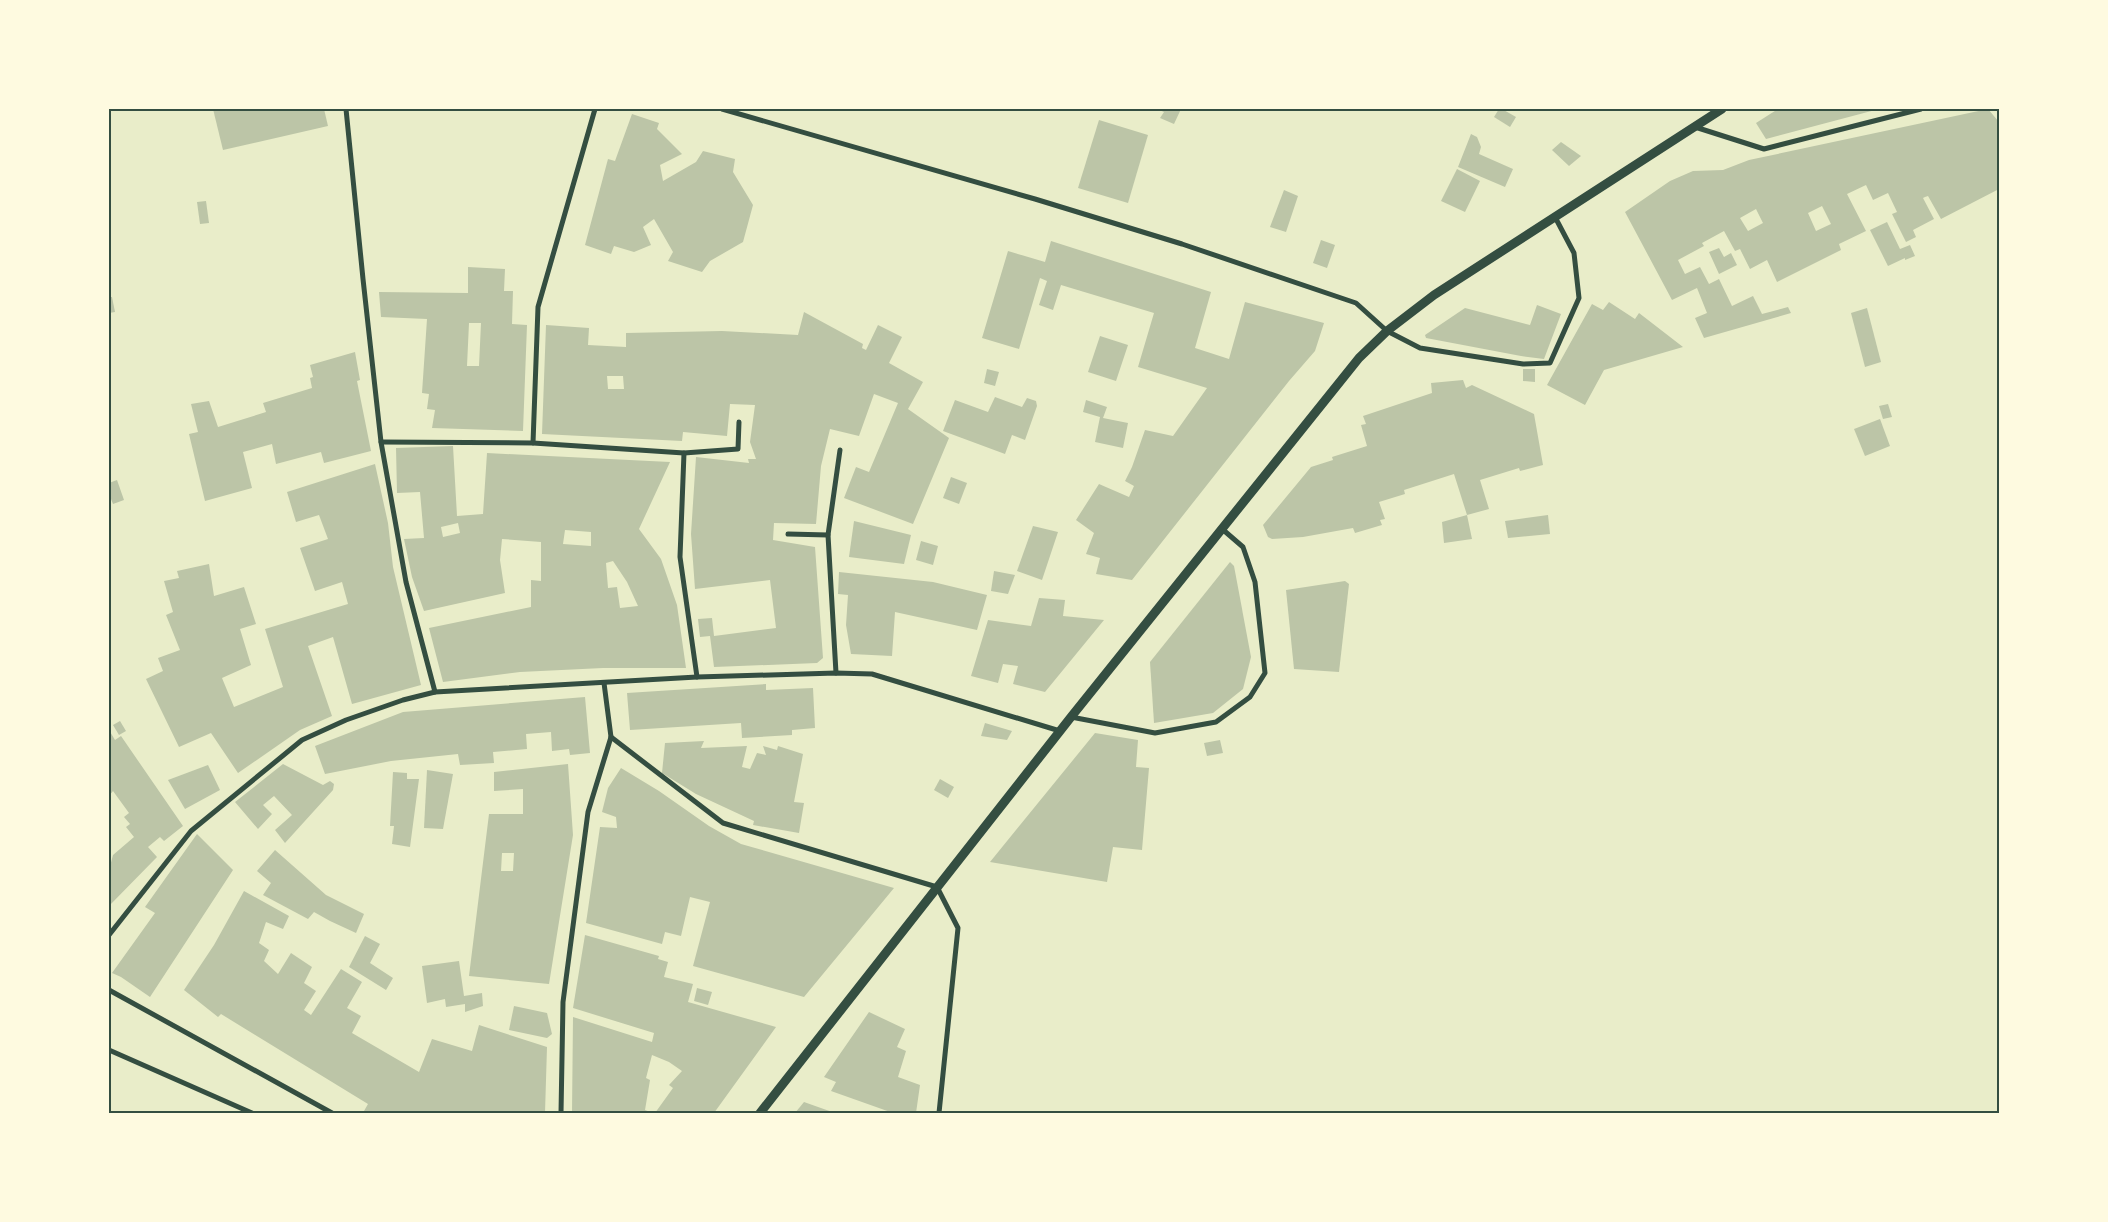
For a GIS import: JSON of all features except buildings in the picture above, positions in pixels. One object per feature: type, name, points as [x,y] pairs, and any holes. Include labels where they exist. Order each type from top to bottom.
[{"type":"street","points":[[346,109],[362,279],[381,442],[406,582],[435,692]]},
{"type":"street","points":[[533,443],[538,307],[595,109]]},
{"type":"street","points":[[722,109],[1036,199],[1182,244],[1356,303],[1387,331],[1420,348],[1523,364],[1550,363],[1579,298],[1574,253],[1555,217]]},
{"type":"street","points":[[760,1113],[1070,717],[1359,358],[1387,331],[1434,295],[1722,109]]},
{"type":"street","points":[[1695,127],[1764,149],[1921,109]]},
{"type":"street","points":[[381,442],[533,443],[684,453],[738,449],[739,422]]},
{"type":"street","points":[[836,673],[828,535],[840,450]]},
{"type":"street","points":[[684,453],[680,557],[697,677]]},
{"type":"street","points":[[1070,717],[1155,733],[1216,722],[1250,698],[1265,673],[1255,582],[1243,547],[1221,528]]},
{"type":"street","points":[[788,534],[828,535]]},
{"type":"street","points":[[109,935],[191,831],[302,740],[346,720],[403,700],[435,692],[697,677],[836,673],[872,674],[1060,730]]},
{"type":"street","points":[[561,1113],[563,1002],[588,812],[611,737],[604,683]]},
{"type":"street","points":[[611,737],[723,823],[937,887],[958,928],[939,1113]]},
{"type":"street","points":[[109,990],[332,1113]]},
{"type":"street","points":[[109,1050],[252,1113]]}]
